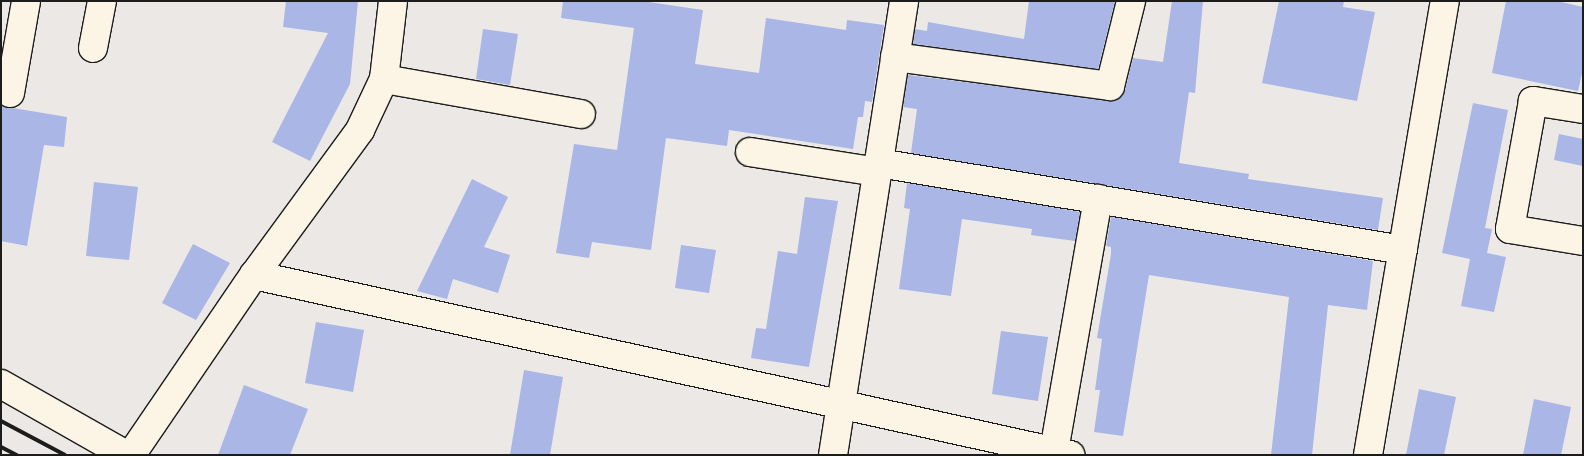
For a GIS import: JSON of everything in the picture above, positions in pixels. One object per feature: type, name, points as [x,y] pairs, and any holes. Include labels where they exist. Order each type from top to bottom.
[{"type":"street","points":[[10,92],[26,1]]},
{"type":"street","points":[[93,48],[102,1]]},
{"type":"street","points":[[131,455],[254,275],[360,130],[384,79],[393,1]]},
{"type":"street","points":[[895,57],[1110,86],[1131,1]]},
{"type":"street","points":[[1368,455],[1445,1]]},
{"type":"street","points":[[833,455],[895,57],[898,2]]},
{"type":"street","points":[[384,79],[581,114]]},
{"type":"street","points":[[1583,109],[1532,101],[1510,229],[1583,241]]},
{"type":"street","points":[[750,152],[878,167],[1098,200],[1403,250]]},
{"type":"street","points":[[254,275],[841,406],[1062,453],[1098,200]]},
{"type":"street","points":[[1,384],[126,455]]},
{"type":"building","points":[[286,1],[358,1],[350,84],[310,161],[272,142],[328,33],[283,27]]},
{"type":"building","points":[[563,1],[642,1],[703,10],[695,64],[759,73],[766,18],[846,30],[847,20],[884,25],[872,102],[865,101],[863,117],[858,117],[853,149],[729,130],[727,146],[666,138],[651,250],[592,242],[589,258],[556,253],[574,144],[617,150],[634,28],[561,18]]},
{"type":"building","points":[[1029,1],[1115,1],[1098,69],[913,44],[915,29],[927,31],[928,22],[1024,39]]},
{"type":"building","points":[[1172,1],[1203,1],[1195,93],[1189,92],[1179,163],[1249,174],[1248,179],[1383,198],[1378,230],[911,153],[917,109],[903,107],[908,75],[1115,101],[1125,90],[1133,58],[1163,62]]},
{"type":"building","points":[[1279,1],[1344,1],[1343,7],[1375,12],[1357,101],[1262,83]]},
{"type":"building","points":[[1506,1],[1557,1],[1583,7],[1583,69],[1578,91],[1492,73]]},
{"type":"building","points":[[483,29],[518,34],[510,85],[476,79]]},
{"type":"building","points":[[1473,103],[1508,110],[1485,228],[1492,229],[1487,253],[1506,257],[1494,312],[1461,306],[1470,259],[1442,253]]},
{"type":"building","points":[[1,106],[67,117],[64,147],[44,145],[27,246],[1,241]]},
{"type":"building","points":[[1559,134],[1583,139],[1583,166],[1554,160]]},
{"type":"building","points":[[472,179],[508,197],[484,247],[510,255],[498,293],[453,279],[447,299],[417,291]]},
{"type":"building","points":[[94,182],[138,187],[129,260],[86,256]]},
{"type":"building","points":[[907,183],[1080,212],[1075,241],[1031,235],[1032,229],[962,219],[951,296],[899,289],[910,209],[904,208]]},
{"type":"building","points":[[805,197],[838,201],[809,367],[751,358],[756,328],[766,329],[778,251],[797,254]]},
{"type":"building","points":[[1111,217],[1373,261],[1367,310],[1328,305],[1312,455],[1271,455],[1289,297],[1149,275],[1123,436],[1094,432],[1100,390],[1095,390],[1102,339],[1097,338],[1111,254],[1111,247],[1106,246]]},
{"type":"building","points":[[193,244],[230,263],[196,320],[162,303]]},
{"type":"building","points":[[681,245],[716,250],[709,293],[675,288]]},
{"type":"building","points":[[316,322],[364,330],[353,392],[305,383]]},
{"type":"building","points":[[1001,331],[1048,337],[1038,401],[992,394]]},
{"type":"building","points":[[524,370],[563,377],[550,455],[510,455]]},
{"type":"building","points":[[244,385],[308,409],[290,455],[218,455]]},
{"type":"building","points":[[1419,389],[1456,397],[1444,455],[1406,455]]},
{"type":"building","points":[[1534,399],[1571,407],[1561,455],[1523,455]]},
{"type":"railway","points":[[1,421],[65,455]]},
{"type":"railway","points":[[1,447],[17,455]]}]
